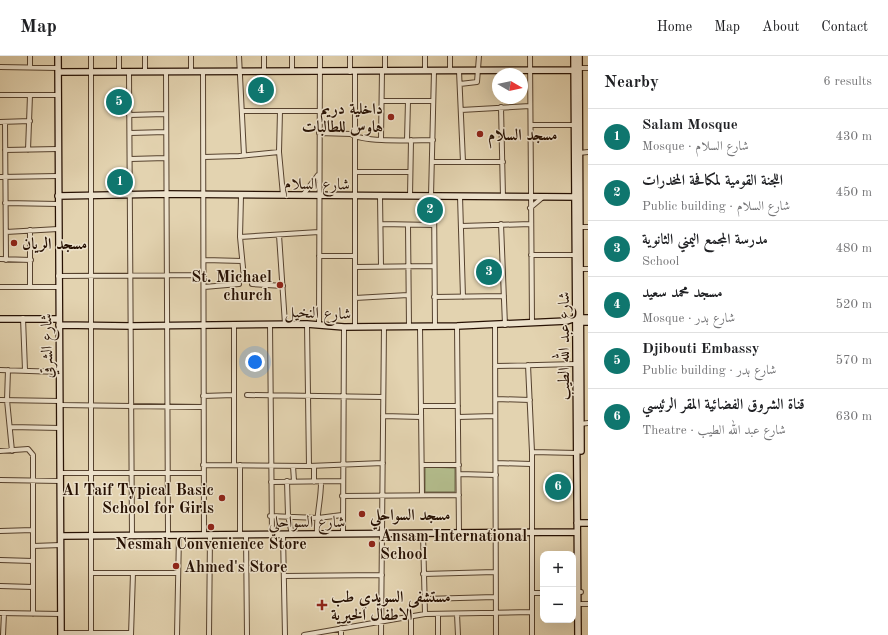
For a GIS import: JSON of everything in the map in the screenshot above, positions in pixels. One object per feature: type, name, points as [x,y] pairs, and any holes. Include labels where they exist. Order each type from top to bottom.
[{"type":"street","points":[[30,56],[30,66]]},
{"type":"street","name":"شارع الشرقي","points":[[58,56],[61,634]]},
{"type":"street","points":[[91,56],[91,633]]},
{"type":"street","points":[[119,56],[119,72]]},
{"type":"street","points":[[145,56],[145,71]]},
{"type":"street","points":[[191,56],[191,71]]},
{"type":"street","points":[[239,56],[243,111],[244,155]]},
{"type":"street","points":[[264,56],[264,71]]},
{"type":"street","points":[[292,56],[292,71]]},
{"type":"street","points":[[319,324],[318,175],[320,56]]},
{"type":"street","points":[[350,56],[352,72],[354,137],[355,326]]},
{"type":"street","points":[[381,139],[385,56]]},
{"type":"street","points":[[424,56],[425,71]]},
{"type":"street","points":[[450,56],[450,71]]},
{"type":"street","points":[[460,84],[477,82],[479,56]]},
{"type":"street","points":[[530,56],[532,322]]},
{"type":"street","name":"شارع عبد الله الطيب","points":[[574,56],[577,69],[579,152],[575,255],[579,524]]},
{"type":"street","name":"شارع عبد الله الطيب","points":[[578,635],[577,592],[580,424],[576,364],[580,269],[580,227],[577,197],[575,124],[577,69],[579,56]]},
{"type":"street","points":[[0,67],[30,66],[58,70],[91,72],[384,72],[588,68]]},
{"type":"street","points":[[166,71],[168,536]]},
{"type":"street","points":[[434,71],[432,196],[434,225],[435,326]]},
{"type":"street","points":[[459,71],[462,162]]},
{"type":"street","points":[[129,72],[131,195],[132,536]]},
{"type":"street","points":[[204,72],[205,195],[203,473],[207,535],[209,635]]},
{"type":"street","points":[[0,95],[58,95]]},
{"type":"street","points":[[28,150],[30,95]]},
{"type":"street","points":[[382,101],[433,101]]},
{"type":"street","points":[[408,101],[410,196]]},
{"type":"street","points":[[460,110],[530,106]]},
{"type":"street","points":[[501,107],[503,197]]},
{"type":"street","points":[[243,111],[319,110]]},
{"type":"street","points":[[280,111],[279,152],[283,195]]},
{"type":"street","points":[[129,115],[165,114]]},
{"type":"street","points":[[6,260],[5,204],[2,177],[4,150],[3,122],[30,121]]},
{"type":"street","points":[[531,125],[575,124]]},
{"type":"street","points":[[130,133],[166,132]]},
{"type":"street","points":[[319,133],[351,134],[354,137],[381,139],[433,140]]},
{"type":"street","points":[[4,150],[58,149]]},
{"type":"street","points":[[204,157],[279,152]]},
{"type":"street","points":[[579,152],[588,152]]},
{"type":"street","points":[[130,159],[166,158]]},
{"type":"street","points":[[432,162],[503,162]]},
{"type":"street","points":[[354,172],[410,172]]},
{"type":"street","points":[[303,195],[318,175]]},
{"type":"street","points":[[2,177],[58,176]]},
{"type":"street","name":"شارع السلام","points":[[58,196],[166,194],[241,196],[318,195],[577,197]]},
{"type":"street","points":[[241,196],[240,237],[244,278]]},
{"type":"street","points":[[380,196],[381,266]]},
{"type":"street","points":[[460,196],[463,297]]},
{"type":"street","points":[[530,208],[543,197]]},
{"type":"street","points":[[5,204],[58,204]]},
{"type":"street","points":[[381,224],[434,225]]},
{"type":"street","points":[[501,224],[505,325]]},
{"type":"street","points":[[461,226],[531,224]]},
{"type":"street","points":[[408,225],[407,266],[409,326]]},
{"type":"street","points":[[580,227],[588,226]]},
{"type":"street","points":[[6,232],[58,229]]},
{"type":"street","points":[[30,230],[30,287]]},
{"type":"street","points":[[240,237],[319,232]]},
{"type":"street","points":[[280,235],[285,324]]},
{"type":"street","points":[[531,255],[575,255]]},
{"type":"street","points":[[319,256],[355,256]]},
{"type":"street","points":[[0,259],[31,260]]},
{"type":"street","points":[[204,260],[242,261]]},
{"type":"street","points":[[355,267],[434,266]]},
{"type":"street","points":[[580,269],[588,269]]},
{"type":"street","points":[[58,276],[204,275]]},
{"type":"street","points":[[204,286],[239,284]]},
{"type":"street","points":[[252,284],[283,286]]},
{"type":"street","points":[[0,287],[58,287]]},
{"type":"street","points":[[355,298],[408,295]]},
{"type":"street","points":[[434,297],[504,296]]},
{"type":"street","points":[[23,318],[25,370]]},
{"type":"street","name":"شارع النخيل","points":[[0,319],[23,318],[91,325],[131,326],[319,324],[344,327],[505,325],[577,320]]},
{"type":"street","points":[[577,320],[588,318]]},
{"type":"street","points":[[577,320],[588,322]]},
{"type":"street","points":[[234,324],[234,465]]},
{"type":"street","points":[[270,324],[273,466],[270,516],[272,535]]},
{"type":"street","points":[[307,324],[311,466],[314,482]]},
{"type":"street","points":[[495,325],[496,635]]},
{"type":"street","points":[[381,635],[384,326]]},
{"type":"street","points":[[420,326],[422,495]]},
{"type":"street","points":[[458,326],[459,533]]},
{"type":"street","points":[[343,534],[342,464],[344,327]]},
{"type":"street","points":[[495,366],[576,364]]},
{"type":"street","points":[[528,365],[532,452],[532,635]]},
{"type":"street","points":[[0,370],[59,372]]},
{"type":"street","points":[[8,370],[7,400],[12,451]]},
{"type":"street","points":[[203,396],[234,395]]},
{"type":"street","points":[[247,395],[383,396]]},
{"type":"street","points":[[496,399],[530,400]]},
{"type":"street","points":[[0,400],[91,405],[203,407]]},
{"type":"street","points":[[421,406],[458,406]]},
{"type":"street","points":[[383,416],[421,417]]},
{"type":"street","points":[[458,417],[495,416]]},
{"type":"street","points":[[580,424],[588,424]]},
{"type":"street","points":[[10,427],[60,428]]},
{"type":"street","points":[[0,451],[28,449],[33,455],[33,614]]},
{"type":"street","points":[[532,452],[577,453]]},
{"type":"street","points":[[203,465],[311,466],[383,463]]},
{"type":"street","points":[[496,463],[531,464]]},
{"type":"street","points":[[240,465],[247,635]]},
{"type":"street","points":[[422,465],[459,465]]},
{"type":"street","points":[[293,466],[294,481]]},
{"type":"street","points":[[60,473],[203,473]]},
{"type":"street","points":[[459,474],[496,475]]},
{"type":"street","points":[[0,480],[33,482],[60,481]]},
{"type":"street","points":[[287,481],[288,515],[292,535]]},
{"type":"street","points":[[271,482],[342,481]]},
{"type":"street","points":[[317,534],[316,524],[321,499],[321,482]]},
{"type":"street","points":[[342,496],[459,495]]},
{"type":"street","points":[[270,516],[288,515],[318,518],[342,515]]},
{"type":"street","points":[[579,524],[588,524]]},
{"type":"street","points":[[0,531],[33,530]]},
{"type":"street","name":"شارع السواحلي","points":[[61,536],[579,532]]},
{"type":"street","points":[[423,534],[425,614]]},
{"type":"street","points":[[177,635],[179,535]]},
{"type":"street","points":[[283,535],[285,635]]},
{"type":"street","points":[[33,546],[61,545]]},
{"type":"street","points":[[0,560],[33,561]]},
{"type":"street","points":[[423,574],[495,572]]},
{"type":"street","points":[[92,573],[178,573]]},
{"type":"street","points":[[61,634],[131,634],[133,573]]},
{"type":"street","points":[[284,576],[382,575]]},
{"type":"street","points":[[0,586],[33,587]]},
{"type":"street","name":"شارع عبد الله الطيب","points":[[577,592],[581,604],[582,635]]},
{"type":"street","points":[[532,593],[540,593]]},
{"type":"street","points":[[424,599],[495,597]]},
{"type":"street","points":[[581,604],[588,604]]},
{"type":"street","points":[[304,635],[425,614],[532,612]]},
{"type":"street","points":[[3,635],[2,613],[61,614]]},
{"type":"street","points":[[438,614],[438,635]]},
{"type":"street","points":[[457,614],[458,635]]},
{"type":"street","points":[[410,616],[411,635]]},
{"type":"street","points":[[341,628],[341,635]]},
{"type":"green space","points":[[425,467],[455,468],[455,492],[425,492]]},
{"type":"place","name":"مسجد محمد سعيد","points":[[261,90]]},
{"type":"place","name":"Djibouti Embassy","points":[[119,102]]},
{"type":"place","name":"داخلية دريم هاوس للطالبات","points":[[391,117]]},
{"type":"place","name":"مسجد السلام","points":[[480,134]]},
{"type":"place","name":"Salam Mosque","points":[[120,182]]},
{"type":"place","name":"اللجنة القومية لمكافحة المخدرات","points":[[430,210]]},
{"type":"place","name":"مسجد الريان","points":[[14,243]]},
{"type":"place","name":"مدرسة المجمع اليمني الثانوية","points":[[489,272]]},
{"type":"place","name":"St. Michael church","points":[[280,285]]},
{"type":"place","name":"قناة الشروق الفضائية المقر الرئيسي","points":[[558,487]]},
{"type":"place","name":"Al Taif Typical Basic School for Girls","points":[[222,498]]},
{"type":"place","name":"مسجد السواحلي","points":[[362,514]]},
{"type":"place","name":"Nesmah Convenience Store","points":[[211,527]]},
{"type":"place","name":"Ansam International School","points":[[372,544]]},
{"type":"place","name":"Ahmed's Store","points":[[176,566]]},
{"type":"place","name":"مستشفى السويدي طب الاطفال الخيرية","points":[[322,605]]}]
